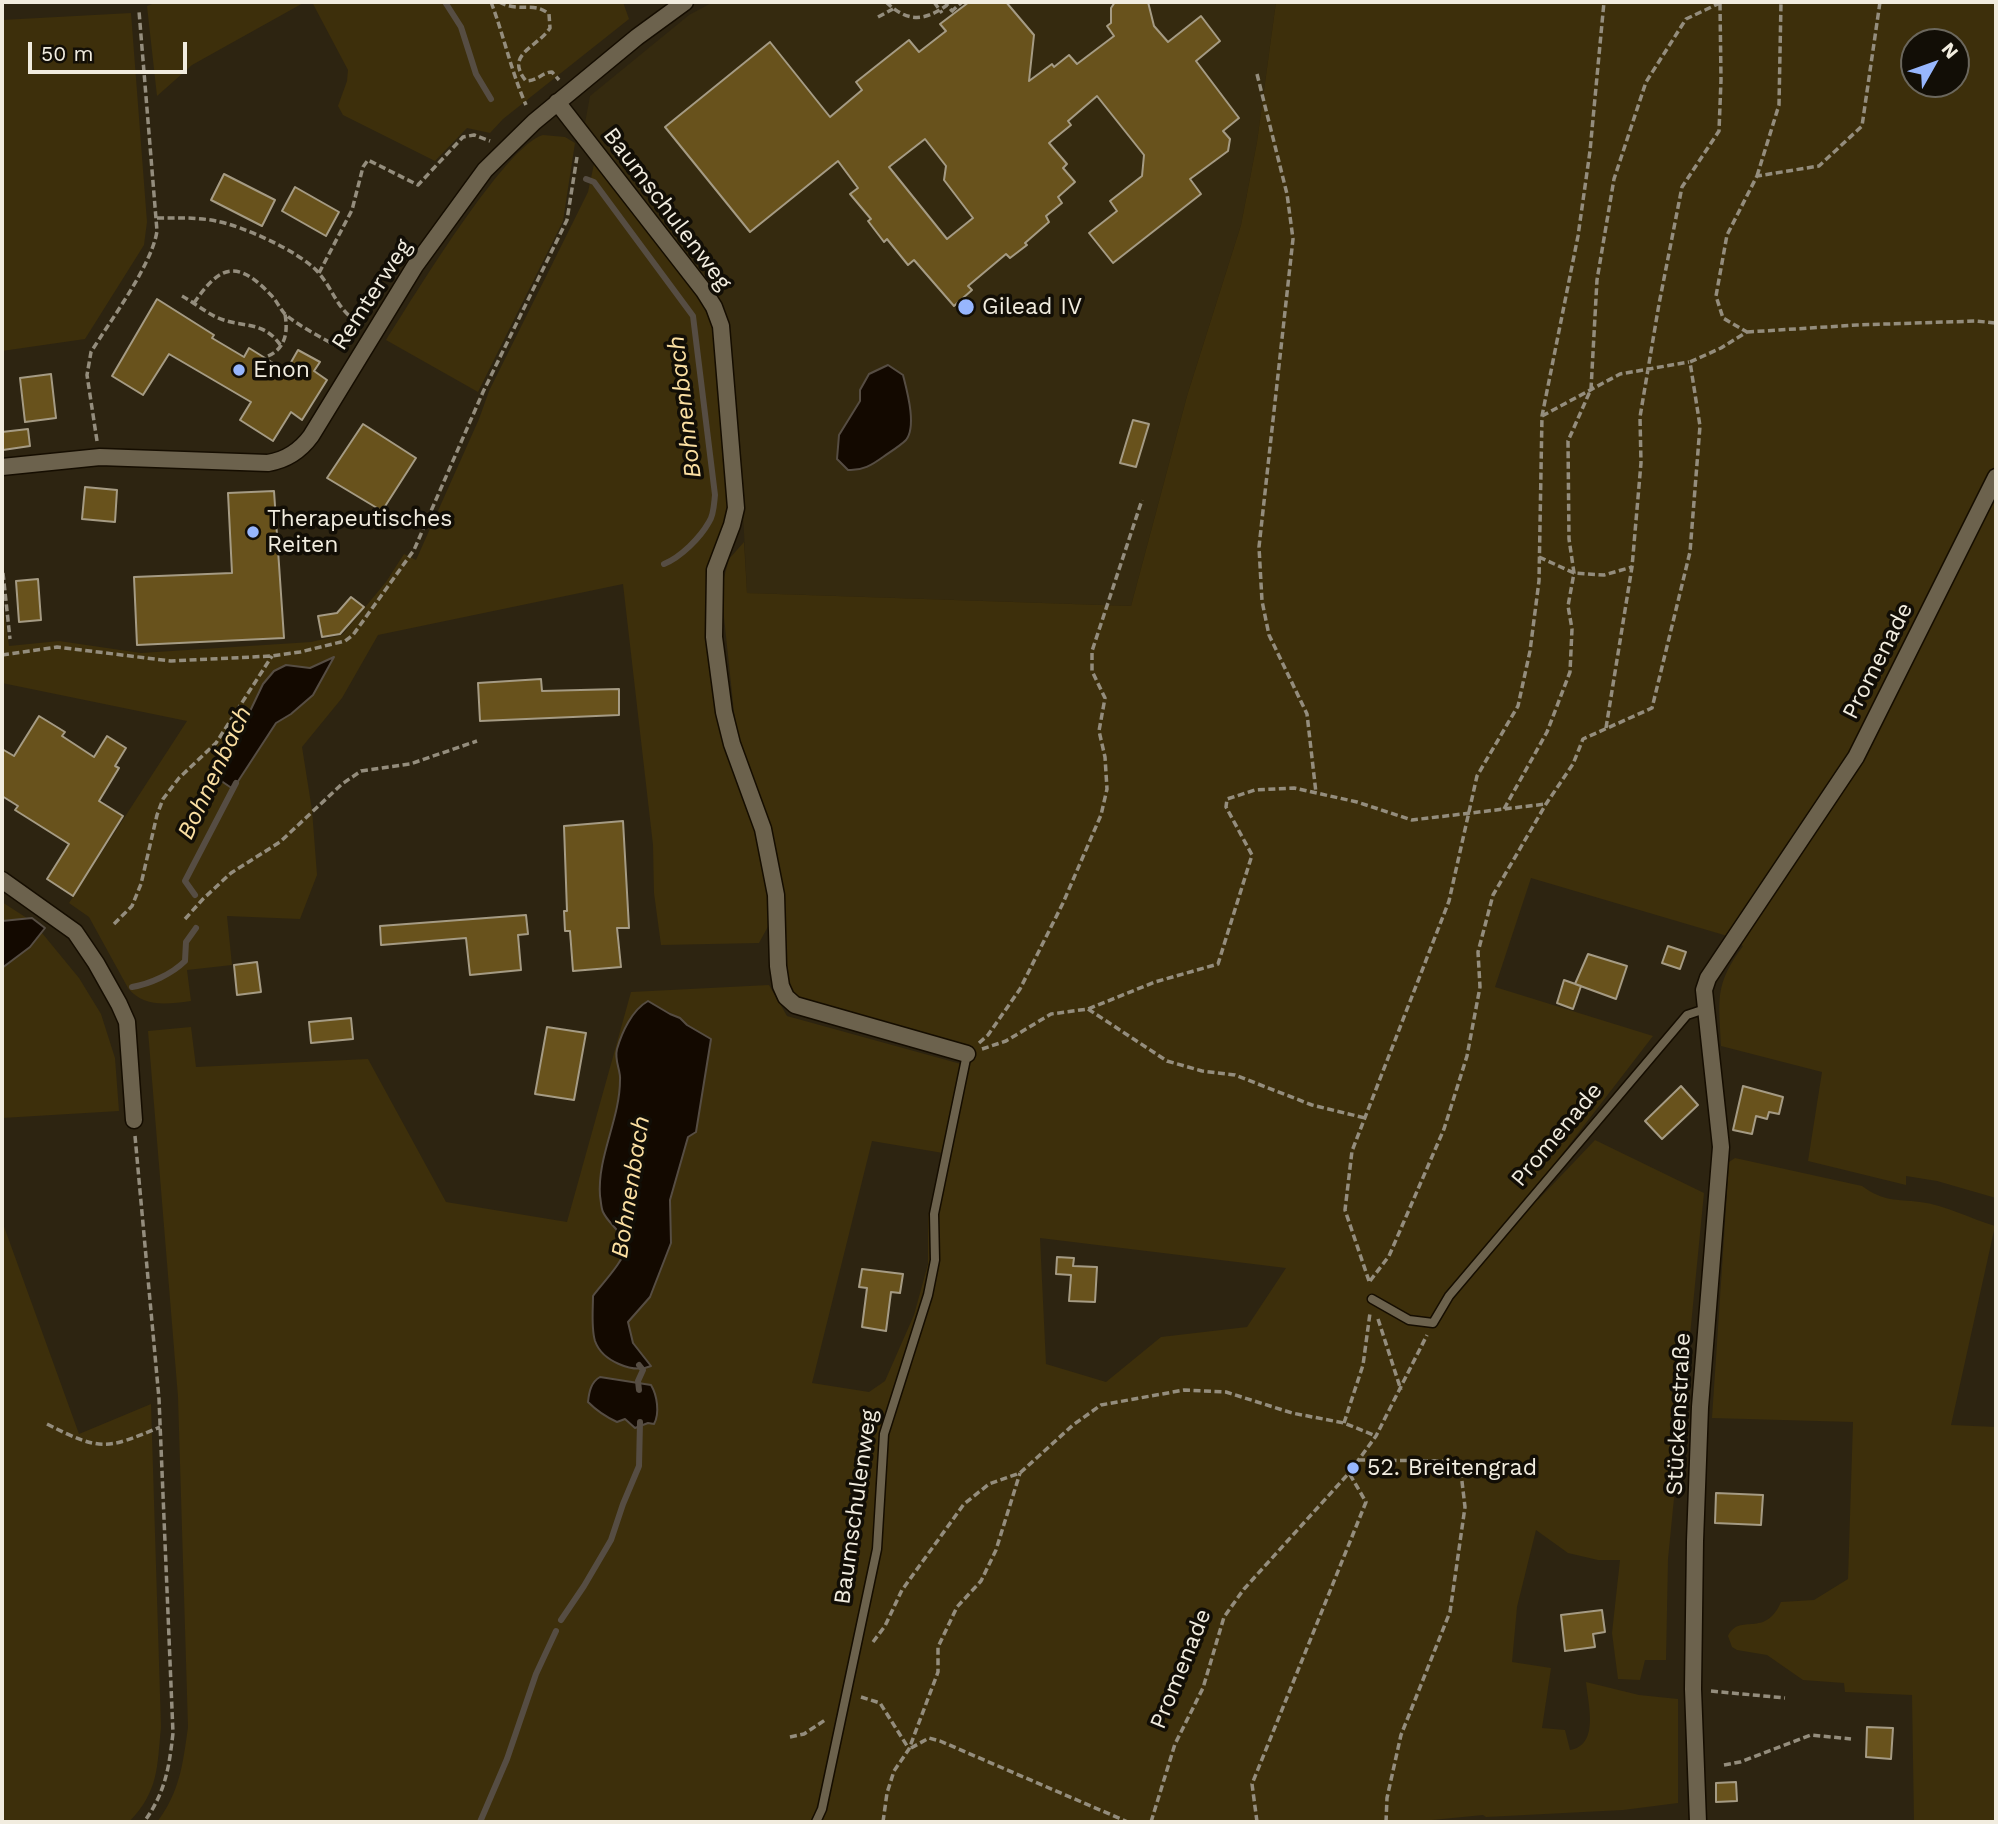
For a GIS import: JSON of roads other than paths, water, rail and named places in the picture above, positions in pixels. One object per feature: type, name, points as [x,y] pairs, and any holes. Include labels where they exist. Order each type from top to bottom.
[{"type":"street","name":"Remterweg","points":[[2,467],[100,457],[259,464],[285,459],[306,442],[415,266],[450,221],[471,187],[506,147],[563,97],[685,2]]},
{"type":"street","name":"Baumschulenweg","points":[[563,97],[587,141],[704,291],[721,326],[736,508],[715,570],[714,637],[724,712],[766,842],[776,895],[781,986],[794,1005],[967,1054]]},
{"type":"street","name":"Promenade","points":[[1705,1009],[1704,990],[1708,978],[1856,757],[1996,477]]},
{"type":"street","points":[[2,880],[75,932],[119,1003],[127,1022],[134,1120]]},
{"type":"street","name":"Stückenstraße","points":[[1698,1822],[1693,1689],[1700,1407],[1721,1147],[1705,1009]]},
{"type":"lane","name":"Promenade","points":[[1372,1299],[1409,1320],[1433,1322],[1449,1296],[1687,1015],[1705,1009]]},
{"type":"lane","name":"Baumschulenweg","points":[[816,1822],[822,1809],[877,1549],[884,1434],[928,1295],[935,1260],[934,1214],[967,1054]]},
{"type":"water","points":[[888,365],[903,375],[910,408],[909,434],[904,442],[875,463],[848,470],[837,459],[839,435],[860,401],[860,390],[869,374]]},
{"type":"water","points":[[334,657],[313,695],[276,723],[233,789],[214,776],[216,767],[241,730],[263,684],[274,671],[286,665],[310,668]]},
{"type":"water","points":[[32,918],[45,928],[30,947],[2,968],[2,921]]},
{"type":"water","points":[[648,1001],[711,1039],[696,1132],[688,1137],[670,1200],[671,1243],[650,1297],[628,1322],[633,1343],[651,1366],[636,1368],[611,1360],[599,1348],[593,1330],[593,1296],[617,1265],[625,1248],[622,1237],[602,1210],[600,1181],[619,1095],[617,1049],[628,1022]]},
{"type":"water","points":[[600,1377],[651,1385],[657,1404],[654,1424],[648,1423],[635,1428],[625,1419],[617,1422],[594,1408],[588,1402],[589,1395],[593,1384]]},
{"type":"waterway","name":"Bohnenbach","points":[[445,2],[461,27],[476,74],[491,99]]},
{"type":"waterway","name":"Bohnenbach","points":[[586,179],[594,182],[693,316],[714,505],[711,519],[701,534],[683,552],[664,564]]},
{"type":"waterway","name":"Bohnenbach","points":[[195,895],[185,881],[236,783]]},
{"type":"waterway","name":"Bohnenbach","points":[[132,987],[160,978],[185,961],[186,942],[196,928]]},
{"type":"waterway","name":"Bohnenbach","points":[[639,1365],[643,1370],[638,1381],[639,1390]]},
{"type":"waterway","name":"Bohnenbach","points":[[561,1620],[611,1540],[639,1466],[640,1422]]},
{"type":"waterway","name":"Bohnenbach","points":[[480,1822],[507,1759],[536,1674],[556,1631]]},
{"type":"place","name":"Gilead IV","points":[[966,307]]},
{"type":"place","name":"Enon","points":[[239,370]]},
{"type":"place","name":"Therapeutisches Reiten","points":[[253,532]]},
{"type":"place","name":"52. Breitengrad","points":[[1353,1468]]}]
